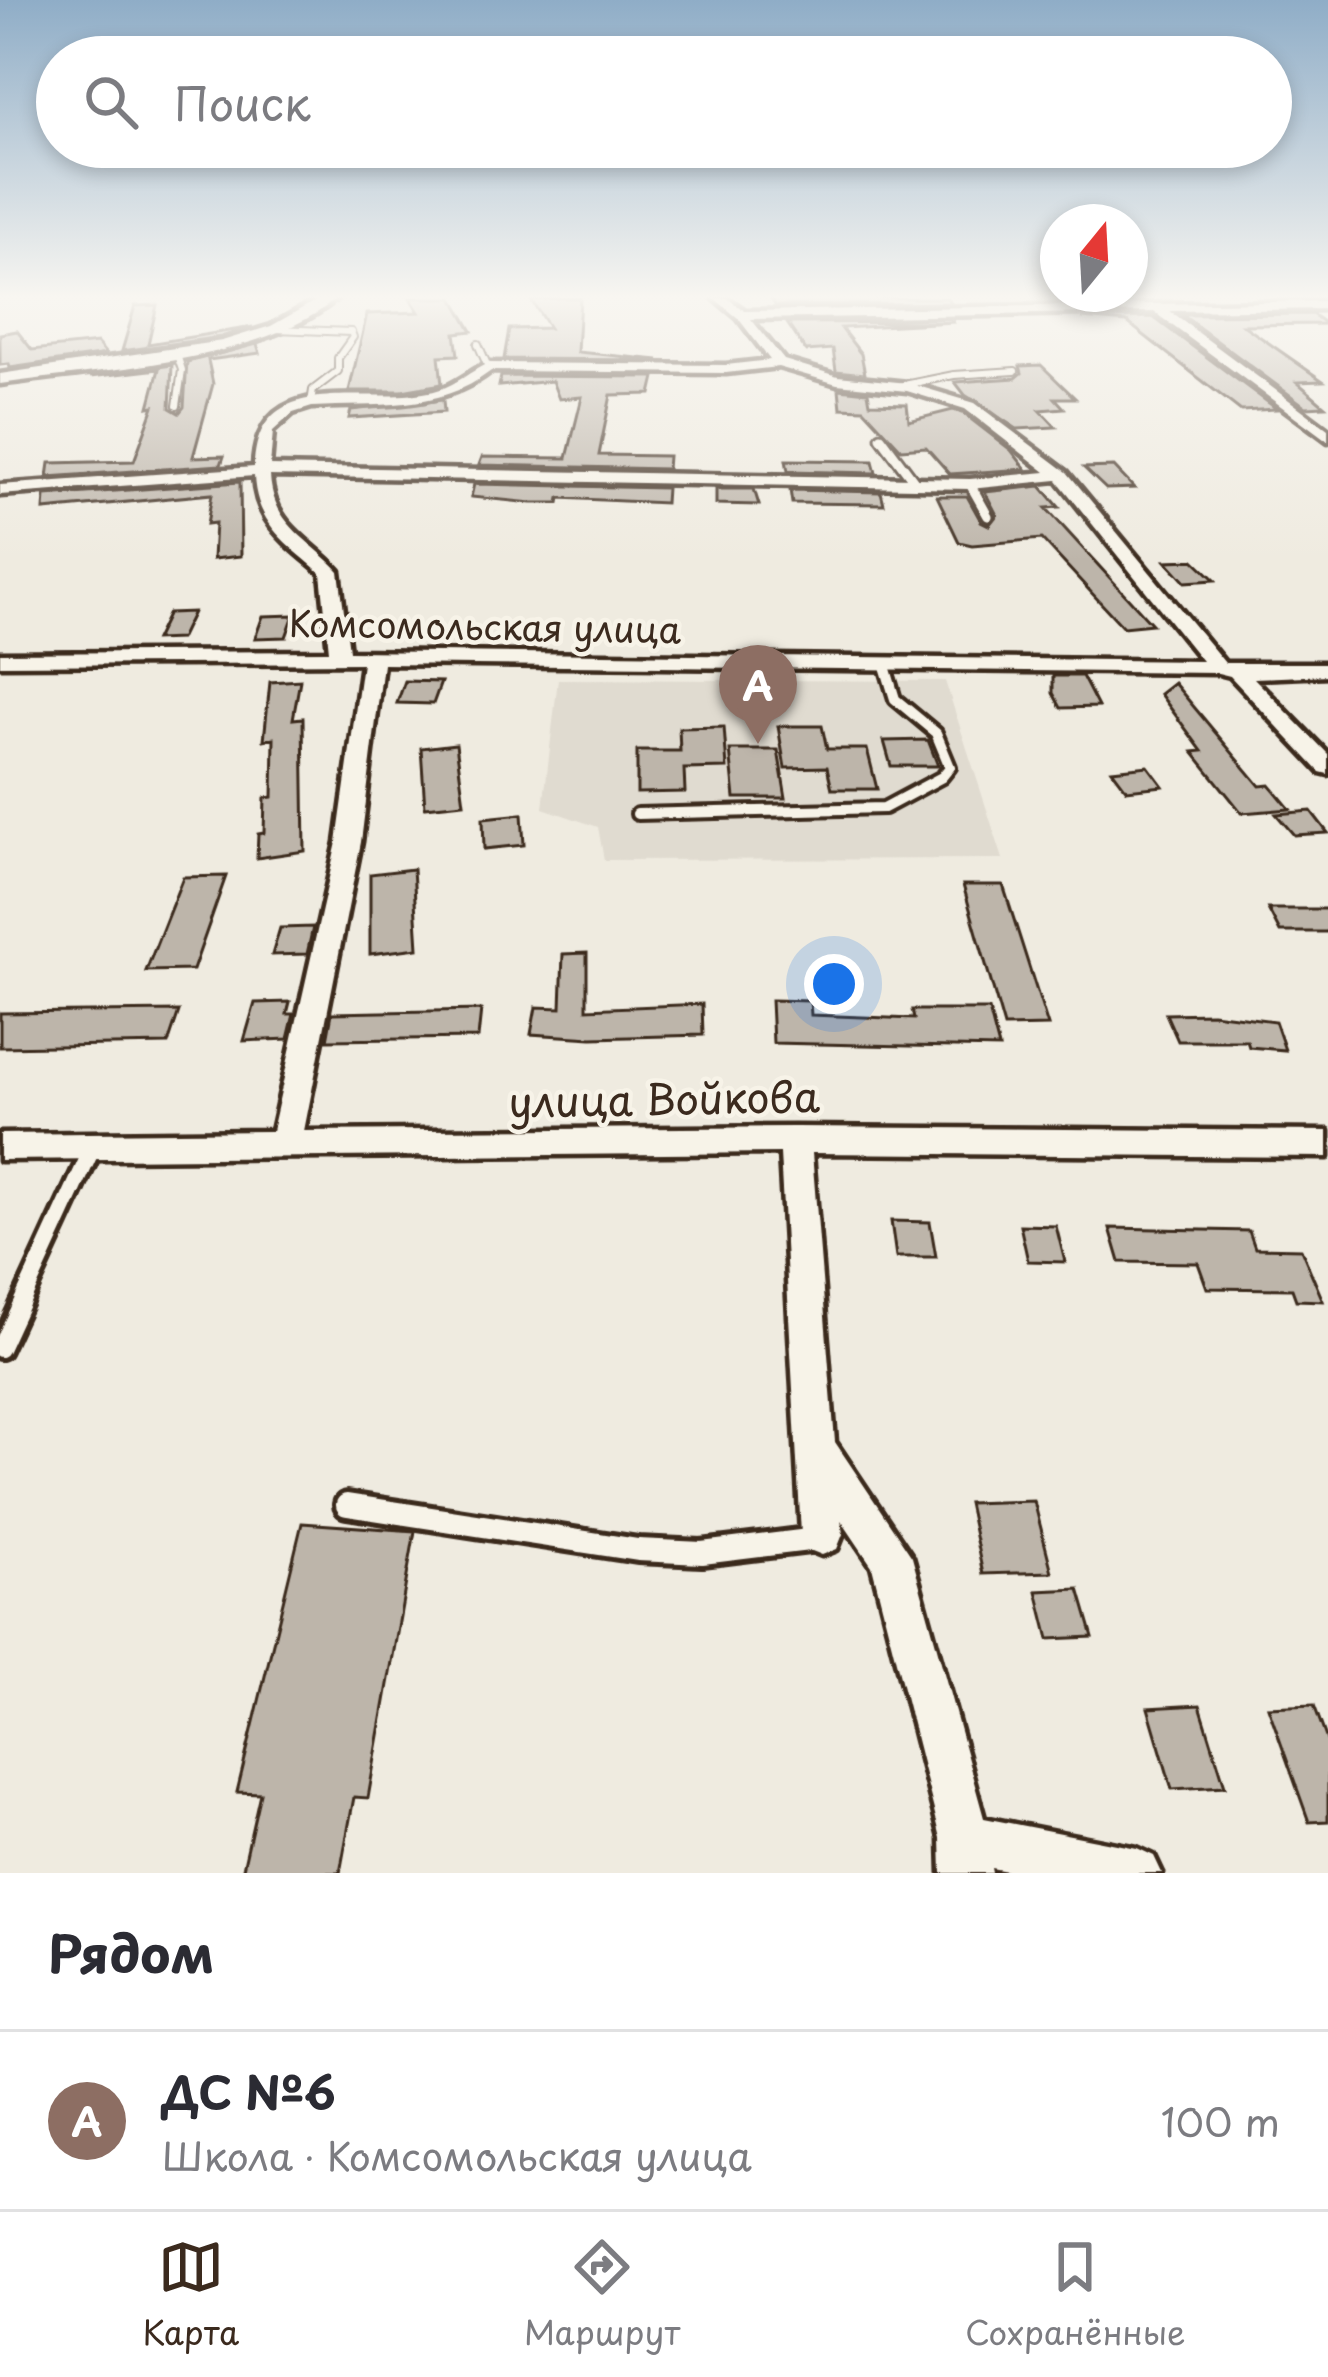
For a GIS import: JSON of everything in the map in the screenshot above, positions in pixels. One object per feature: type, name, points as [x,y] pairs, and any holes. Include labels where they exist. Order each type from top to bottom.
[{"type":"street","points":[[340,657],[330,571],[288,542],[272,521],[261,471],[264,431],[272,418],[311,403],[442,397],[470,385]]},
{"type":"street","points":[[893,385],[970,406],[1061,475],[1227,669],[1328,767]]},
{"type":"street","points":[[1260,385],[1328,436]]},
{"type":"street","points":[[0,490],[261,471],[970,484],[1061,475]]},
{"type":"street","name":"Комсомольская улица","points":[[0,659],[340,657],[1328,669]]},
{"type":"street","points":[[285,1147],[301,1053],[352,840],[373,658]]},
{"type":"street","points":[[795,1140],[822,1534]]},
{"type":"street","name":"улица Войкова","points":[[0,1148],[795,1140],[1328,1144]]},
{"type":"street","points":[[818,1453],[891,1557],[966,1855],[1137,1873]]},
{"type":"lane","points":[[177,406],[180,385]]},
{"type":"lane","points":[[311,403],[319,385]]},
{"type":"lane","points":[[881,437],[914,481]]},
{"type":"lane","points":[[970,484],[988,516]]},
{"type":"lane","points":[[637,814],[884,808],[942,777],[950,767],[936,733],[896,699],[885,666]]},
{"type":"lane","points":[[0,1349],[93,1147]]},
{"type":"lane","points":[[347,1505],[638,1550],[702,1553],[812,1543],[822,1534]]},
{"type":"shaded area","points":[[558,679],[945,681],[1003,859],[604,860],[598,827],[543,808]]},
{"type":"building","points":[[155,385],[171,385],[170,408],[179,413],[185,385],[213,385],[193,457],[224,456],[221,465],[48,477],[50,463],[134,461],[154,406],[149,407]]},
{"type":"building","points":[[350,385],[434,385],[402,391],[349,391]]},
{"type":"building","points":[[554,385],[653,385],[651,394],[611,395],[599,455],[668,456],[667,469],[479,465],[482,457],[567,458],[582,397],[559,399]]},
{"type":"building","points":[[958,385],[1062,385],[1075,398],[1055,398],[1064,408],[1040,410],[1056,427],[1017,429]]},
{"type":"building","points":[[1208,385],[1245,385],[1277,409],[1241,411]]},
{"type":"building","points":[[1277,385],[1301,385],[1325,406],[1306,407]]},
{"type":"building","points":[[839,389],[868,392],[870,403],[907,404],[909,421],[953,410],[963,413],[1011,450],[1026,469],[950,474],[926,447],[901,449],[864,409],[841,408]]},
{"type":"building","points":[[443,400],[444,412],[349,418],[351,410]]},
{"type":"building","points":[[786,460],[873,461],[876,473],[788,471]]},
{"type":"building","points":[[1114,467],[1134,488],[1106,489],[1084,468]]},
{"type":"building","points":[[240,482],[241,556],[213,559],[215,523],[207,524],[212,494],[44,510],[45,496]]},
{"type":"building","points":[[474,484],[666,488],[665,503],[560,498],[559,503],[532,503],[471,497]]},
{"type":"building","points":[[1041,486],[1059,507],[1046,508],[1152,624],[1123,627],[1042,539],[959,542],[937,496],[967,496],[981,521],[989,525],[997,515],[985,492]]},
{"type":"building","points":[[716,489],[754,489],[759,505],[716,504]]},
{"type":"building","points":[[790,490],[881,492],[884,504],[792,503]]},
{"type":"building","points":[[1194,560],[1215,580],[1185,582],[1166,561]]},
{"type":"building","points":[[193,612],[180,639],[155,640],[168,613]]},
{"type":"building","points":[[294,615],[286,637],[255,638],[263,616]]},
{"type":"building","points":[[1053,676],[1082,676],[1098,707],[1061,708],[1053,693]]},
{"type":"building","points":[[300,680],[293,719],[303,718],[305,851],[257,858],[258,834],[264,833],[265,798],[273,797],[274,738],[264,740],[270,682]]},
{"type":"building","points":[[405,681],[441,682],[433,704],[397,703]]},
{"type":"building","points":[[1174,683],[1260,786],[1270,785],[1290,809],[1242,813],[1193,752],[1202,751],[1160,694]]},
{"type":"building","points":[[778,726],[822,726],[827,749],[867,749],[877,789],[832,789],[827,767],[785,768]]},
{"type":"building","points":[[724,727],[727,768],[684,769],[685,792],[637,793],[637,751],[680,751],[679,728]]},
{"type":"building","points":[[928,740],[938,766],[891,766],[884,741]]},
{"type":"building","points":[[456,744],[464,803],[425,807],[421,748]]},
{"type":"building","points":[[730,750],[778,750],[786,798],[735,798]]},
{"type":"building","points":[[1148,766],[1163,786],[1127,790],[1112,770]]},
{"type":"building","points":[[1311,811],[1328,833],[1294,835],[1276,814]]},
{"type":"building","points":[[522,814],[524,845],[484,849],[483,818]]},
{"type":"building","points":[[413,869],[418,948],[370,954],[370,874]]},
{"type":"building","points":[[226,876],[193,970],[146,971],[183,877]]},
{"type":"building","points":[[963,885],[1003,885],[1048,1026],[1004,1027]]},
{"type":"building","points":[[1268,909],[1328,909],[1328,932],[1280,932]]},
{"type":"building","points":[[313,927],[307,954],[272,955],[280,928]]},
{"type":"building","points":[[587,953],[587,1009],[702,1004],[703,1035],[592,1038],[531,1034],[536,1007],[561,1008],[563,954]]},
{"type":"building","points":[[771,1000],[810,1001],[811,1015],[914,1019],[912,1010],[989,1010],[999,1048],[773,1043]]},
{"type":"building","points":[[290,1002],[287,1014],[294,1014],[288,1039],[244,1041],[255,1003]]},
{"type":"building","points":[[481,1010],[478,1038],[327,1040],[332,1013]]},
{"type":"building","points":[[179,1011],[168,1044],[0,1047],[0,1013]]},
{"type":"building","points":[[1212,1013],[1275,1021],[1285,1050],[1249,1047],[1247,1041],[1178,1041],[1166,1014]]},
{"type":"building","points":[[891,1221],[930,1222],[936,1257],[896,1257]]},
{"type":"building","points":[[1020,1225],[1056,1226],[1065,1262],[1028,1261]]},
{"type":"building","points":[[1110,1228],[1249,1231],[1255,1248],[1301,1249],[1323,1301],[1296,1300],[1292,1289],[1207,1288],[1198,1263],[1120,1262]]},
{"type":"building","points":[[1034,1501],[1052,1572],[983,1574],[968,1503]]},
{"type":"building","points":[[302,1523],[415,1531],[368,1798],[354,1797],[340,1873],[242,1873],[260,1793],[237,1792]]},
{"type":"building","points":[[1079,1589],[1093,1637],[1049,1639],[1037,1591]]},
{"type":"building","points":[[1200,1705],[1225,1786],[1172,1789],[1148,1708]]},
{"type":"building","points":[[1314,1705],[1328,1743],[1328,1821],[1309,1822],[1268,1707]]},
{"type":"place","name":"ДС №6","points":[[758,744]]}]
